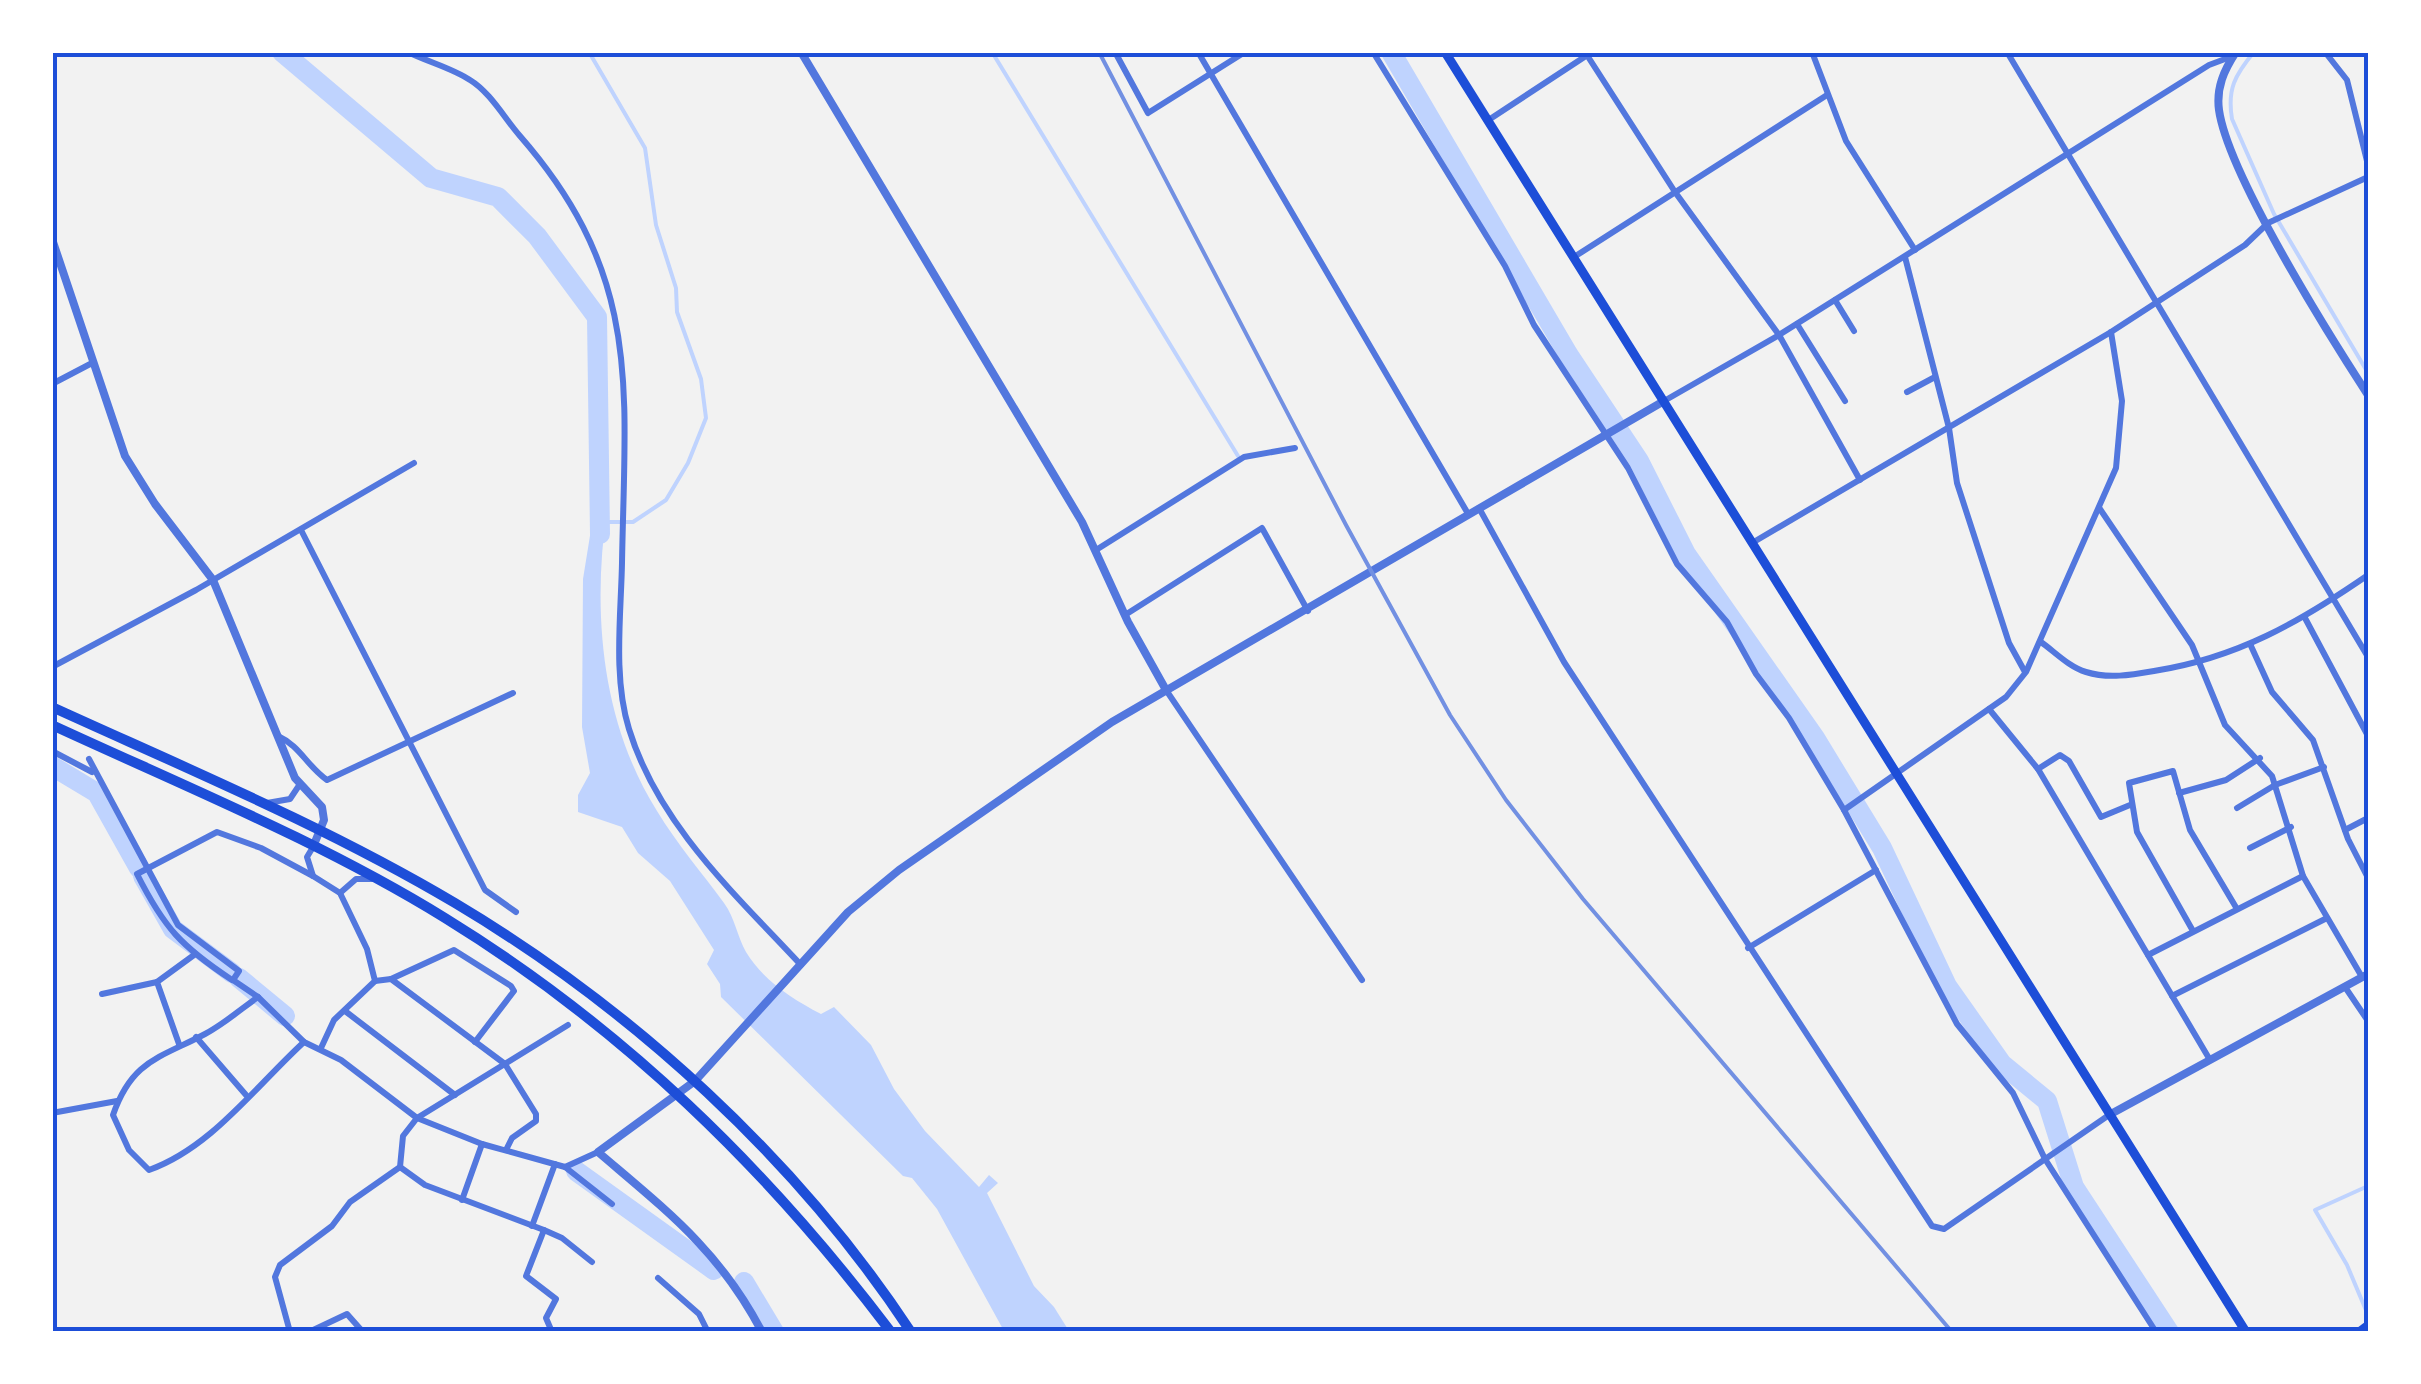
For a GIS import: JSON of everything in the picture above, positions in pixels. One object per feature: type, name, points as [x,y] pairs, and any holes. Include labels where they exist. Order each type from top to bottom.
[{"type":"main road","points":[[1445,52],[2246,1332]]},
{"type":"main road","points":[[52,707],[322,831],[500,931],[566,976],[695,1081],[791,1180],[911,1332]]},
{"type":"main road","points":[[52,725],[313,846],[376,879],[520,966],[681,1094],[790,1205],[892,1332]]},
{"type":"main road","points":[[2360,1332],[2368,1326]]},
{"type":"street","points":[[408,52],[472,80],[538,156],[594,244],[615,306],[624,358],[620,652],[628,726],[666,806],[704,860],[798,968]]},
{"type":"street","points":[[800,52],[1042,453],[1166,690],[1362,980]]},
{"type":"street","points":[[1115,52],[1148,113],[1244,52]]},
{"type":"street","points":[[1198,52],[1467,512]]},
{"type":"street","points":[[1373,52],[1505,266],[1534,326],[1604,432],[1677,564],[1728,622],[1844,810],[1957,1024],[2014,1093],[2045,1160],[2156,1332]]},
{"type":"street","points":[[1812,52],[1846,141],[1916,250]]},
{"type":"street","points":[[2007,52],[2336,597],[2368,657]]},
{"type":"street","points":[[2325,52],[2348,80],[2368,165]]},
{"type":"street","points":[[1487,121],[1588,54],[1676,192],[1778,335],[1860,480]]},
{"type":"street","points":[[566,1167],[598,1152],[681,1094],[871,891],[1166,690],[1308,611],[1604,432],[1664,402],[1797,324],[2066,153],[2209,65],[2234,54]]},
{"type":"street","points":[[2234,54],[2220,80],[2218,105],[2223,133],[2368,394]]},
{"type":"street","points":[[1572,258],[1828,95]]},
{"type":"street","points":[[1751,544],[2111,332],[2244,245],[2274,220],[2368,177]]},
{"type":"street","points":[[52,239],[137,478],[213,580],[300,784],[322,807],[322,831],[307,857],[313,876]]},
{"type":"street","points":[[1904,257],[1948,428],[1957,483],[2009,643],[2026,672]]},
{"type":"street","points":[[1836,300],[1854,331]]},
{"type":"street","points":[[1797,324],[1845,402]]},
{"type":"street","points":[[1844,810],[2006,697],[2026,672],[2114,478],[2122,435],[2111,332]]},
{"type":"street","points":[[52,384],[94,362]]},
{"type":"street","points":[[1906,392],[1935,377]]},
{"type":"street","points":[[1096,550],[1244,457],[1296,448]]},
{"type":"street","points":[[52,666],[213,580],[414,463]]},
{"type":"street","points":[[1478,506],[1564,662],[1748,948],[1938,1230],[2109,1114],[2365,975],[2303,876],[2292,850],[2291,826],[2260,758],[2215,708],[2202,664],[2100,508]]},
{"type":"street","points":[[1125,616],[1262,528],[1308,611]]},
{"type":"street","points":[[300,530],[485,890],[516,912]]},
{"type":"street","points":[[2041,642],[2075,668],[2106,676],[2202,664],[2251,646],[2305,618],[2368,575]]},
{"type":"street","points":[[2305,618],[2368,736]]},
{"type":"street","points":[[2251,646],[2272,692],[2313,740],[2345,830],[2368,878]]},
{"type":"street","points":[[278,736],[296,744],[308,766],[327,780],[513,693]]},
{"type":"street","points":[[1988,709],[2038,769],[2210,1060]]},
{"type":"street","points":[[52,751],[94,772]]},
{"type":"street","points":[[2038,769],[2060,755],[2069,761],[2101,817],[2130,806]]},
{"type":"street","points":[[2179,793],[2226,780],[2260,758]]},
{"type":"street","points":[[89,760],[178,925],[238,971],[232,980]]},
{"type":"street","points":[[2236,808],[2275,785],[2324,768]]},
{"type":"street","points":[[2193,931],[2137,832],[2129,783],[2172,772],[2190,830],[2237,909]]},
{"type":"street","points":[[261,804],[290,799],[300,784]]},
{"type":"street","points":[[2345,830],[2368,818]]},
{"type":"street","points":[[2250,848],[2291,826]]},
{"type":"street","points":[[375,981],[367,950],[340,894],[261,848],[216,832],[136,874],[158,914],[194,955],[258,997],[304,1042],[321,1048],[417,1118],[482,1144],[566,1167],[612,1204]]},
{"type":"street","points":[[1748,948],[1876,870]]},
{"type":"street","points":[[2148,956],[2303,876]]},
{"type":"street","points":[[340,894],[356,879],[376,879]]},
{"type":"street","points":[[2172,996],[2328,918]]},
{"type":"street","points":[[321,1048],[334,1020],[375,981],[391,978],[454,950],[514,991],[475,1042]]},
{"type":"street","points":[[102,994],[157,982],[194,955]]},
{"type":"street","points":[[391,978],[505,1064],[536,1114],[536,1120],[512,1138],[506,1150]]},
{"type":"street","points":[[157,982],[179,1044]]},
{"type":"street","points":[[2345,987],[2368,1021]]},
{"type":"street","points":[[258,997],[139,1071],[118,1101],[113,1116],[120,1136],[149,1170],[180,1159],[304,1042]]},
{"type":"street","points":[[345,1010],[455,1095]]},
{"type":"street","points":[[290,1332],[276,1277],[280,1266],[332,1226],[350,1202],[400,1167],[404,1136],[417,1118],[568,1025]]},
{"type":"street","points":[[196,1037],[246,1095]]},
{"type":"street","points":[[52,1113],[118,1101]]},
{"type":"street","points":[[462,1200],[482,1144]]},
{"type":"street","points":[[598,1152],[700,1238],[762,1332]]},
{"type":"street","points":[[532,1226],[555,1164]]},
{"type":"street","points":[[400,1167],[426,1185],[562,1238],[592,1262]]},
{"type":"street","points":[[544,1230],[526,1276],[556,1299],[546,1318],[552,1332]]},
{"type":"street","points":[[658,1278],[699,1314],[708,1332]]},
{"type":"street","points":[[309,1332],[347,1314],[363,1332]]},
{"type":"water","points":[[607,510],[601,587],[605,665],[623,741],[657,811],[728,909],[746,952],[761,972],[821,1014],[834,1007],[871,1045],[894,1089],[925,1131],[979,1187],[989,1175],[998,1183],[987,1193],[1034,1286],[1069,1331],[1004,1331],[937,1209],[912,1178],[903,1176],[721,997],[720,984],[707,964],[714,950],[670,881],[638,853],[622,827],[578,812],[578,795],[590,773],[582,727],[583,579],[594,511]]},
{"type":"waterway","points":[[282,52],[431,178],[498,197],[537,236],[597,317],[600,534]]},
{"type":"waterway","points":[[589,52],[645,148],[656,225],[676,288],[677,312],[701,379],[706,418],[688,463],[666,500],[633,522],[604,522]]},
{"type":"waterway","points":[[992,52],[1238,456]]},
{"type":"waterway","points":[[1391,52],[1568,354],[1639,461],[1686,554],[1815,738],[1882,848],[1947,986],[2002,1064],[2047,1101],[2074,1187],[2169,1332]]},
{"type":"waterway","points":[[2254,52],[2234,83],[2232,119],[2274,214],[2368,373]]},
{"type":"waterway","points":[[52,766],[97,793],[139,868]]},
{"type":"waterway","points":[[143,876],[173,929],[232,973]]},
{"type":"waterway","points":[[239,978],[285,1016]]},
{"type":"waterway","points":[[576,1171],[714,1270]]},
{"type":"waterway","points":[[2368,1186],[2315,1210],[2347,1265],[2368,1315]]},
{"type":"waterway","points":[[744,1282],[774,1332]]},
{"type":"railway","points":[[1099,52],[1346,525],[1450,715],[1506,800],[1583,899],[1952,1332]]}]
